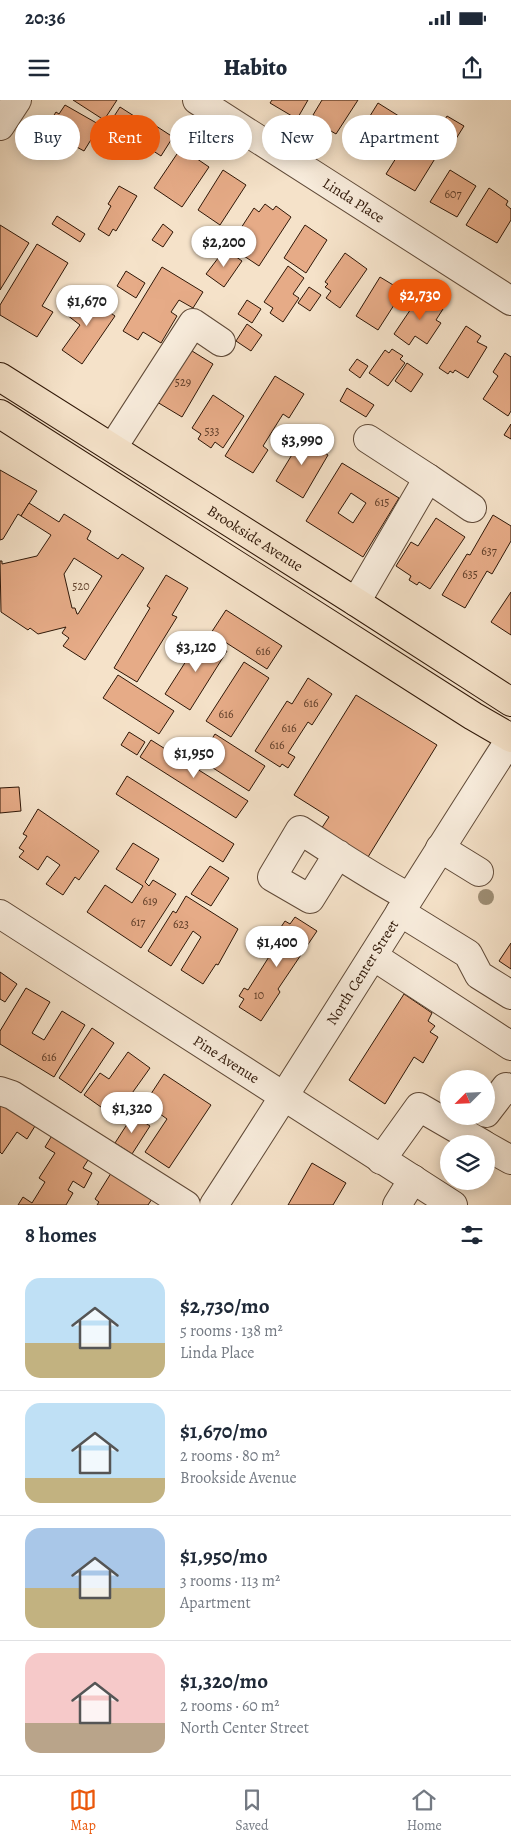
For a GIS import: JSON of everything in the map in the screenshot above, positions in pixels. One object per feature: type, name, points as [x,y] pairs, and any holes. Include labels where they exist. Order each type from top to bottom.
[{"type":"main road","name":"Brookside Avenue","points":[[0,377],[113,447],[511,702]]},
{"type":"main road","points":[[0,414],[456,705],[511,738]]},
{"type":"street","points":[[0,126],[17,100]]},
{"type":"street","name":"Linda Place","points":[[197,100],[511,301]]},
{"type":"street","points":[[113,447],[193,323],[222,342]]},
{"type":"street","points":[[368,439],[472,508]]},
{"type":"street","points":[[356,602],[428,478]]},
{"type":"street","name":"North Center Street","points":[[214,1205],[284,1098],[404,904],[511,738]]},
{"type":"street","points":[[440,848],[479,872]]},
{"type":"street","points":[[338,854],[382,882],[404,904],[468,954],[479,975],[511,995]]},
{"type":"street","name":"Pine Avenue","points":[[0,914],[453,1205]]},
{"type":"street","points":[[373,956],[511,1046]]},
{"type":"street","points":[[495,1101],[506,1087],[511,1090]]},
{"type":"street","points":[[0,1091],[12,1095],[186,1205]]},
{"type":"street","points":[[381,1160],[419,1107],[481,1135]]},
{"type":"street","points":[[495,1147],[511,1160]]},
{"type":"street","points":[[397,1205],[413,1179]]},
{"type":"building","points":[[73,100],[117,100],[107,115],[96,115]]},
{"type":"building","points":[[272,100],[308,100],[299,115],[290,115],[270,103]]},
{"type":"building","points":[[322,100],[358,100],[348,115],[342,115],[342,125],[336,134],[332,132],[332,115],[313,115]]},
{"type":"building","points":[[378,103],[397,115],[371,115]]},
{"type":"building","points":[[65,105],[90,119],[90,141],[84,151],[80,149],[80,115],[54,115],[56,112],[59,114]]},
{"type":"building","points":[[120,107],[132,115],[115,115]]},
{"type":"building","points":[[457,122],[464,126],[457,137]]},
{"type":"building","points":[[160,129],[170,135],[170,142],[161,156]]},
{"type":"building","points":[[173,160],[199,160],[209,167],[182,207],[154,188]]},
{"type":"building","points":[[395,160],[434,160],[415,191],[386,174]]},
{"type":"building","points":[[223,170],[246,185],[220,225],[198,210]]},
{"type":"building","points":[[450,170],[476,186],[457,217],[430,202]]},
{"type":"building","points":[[119,186],[137,196],[116,231],[113,229],[109,236],[98,229],[111,206],[108,204]]},
{"type":"building","points":[[489,188],[508,201],[506,205],[511,209],[511,220],[497,243],[466,225]]},
{"type":"building","points":[[265,204],[273,210],[276,206],[291,217],[259,266],[241,254],[248,243],[244,240],[248,233],[241,228],[254,208],[259,212]]},
{"type":"building","points":[[57,216],[85,234],[80,242],[52,224]]},
{"type":"building","points":[[163,224],[173,232],[163,247],[152,240]]},
{"type":"building","points":[[0,225],[29,243],[0,290]]},
{"type":"building","points":[[305,225],[327,240],[306,273],[284,258]]},
{"type":"building","points":[[37,244],[68,263],[42,306],[53,312],[37,337],[0,315],[0,305]]},
{"type":"building","points":[[225,249],[242,261],[224,287],[206,274]]},
{"type":"building","points":[[345,253],[367,269],[340,308],[326,298],[331,291],[325,287],[328,284],[325,282]]},
{"type":"building","points":[[288,266],[304,278],[293,294],[299,298],[283,322],[270,313],[273,308],[264,302]]},
{"type":"building","points":[[162,267],[203,292],[193,308],[179,300],[171,312],[177,316],[161,343],[143,332],[138,340],[123,331]]},
{"type":"building","points":[[126,271],[145,283],[136,298],[117,286]]},
{"type":"building","points":[[380,277],[403,291],[378,330],[356,316]]},
{"type":"building","points":[[309,287],[321,295],[310,311],[298,303]]},
{"type":"building","points":[[82,293],[115,316],[82,364],[62,350],[80,325],[67,315]]},
{"type":"building","points":[[421,294],[443,309],[436,320],[441,323],[427,344],[415,336],[409,345],[394,334]]},
{"type":"building","points":[[247,300],[261,309],[252,323],[238,314]]},
{"type":"building","points":[[247,324],[262,335],[251,351],[236,341]]},
{"type":"building","points":[[466,326],[481,336],[477,342],[487,347],[468,378],[455,370],[453,373],[450,371],[448,374],[439,368]]},
{"type":"building","points":[[184,346],[213,364],[182,417],[152,399]]},
{"type":"building","points":[[392,349],[403,356],[400,359],[405,363],[388,386],[369,373],[385,350],[389,353]]},
{"type":"building","points":[[505,353],[511,357],[511,411],[508,416],[483,399],[498,376],[493,372]]},
{"type":"building","points":[[357,359],[368,366],[360,378],[349,370]]},
{"type":"building","points":[[407,363],[423,374],[411,392],[395,381]]},
{"type":"building","points":[[275,376],[304,394],[289,418],[283,414],[263,446],[268,450],[253,473],[225,456]]},
{"type":"building","points":[[347,388],[374,405],[366,417],[340,401]]},
{"type":"building","points":[[213,395],[244,416],[223,448],[215,442],[211,448],[198,439],[201,434],[192,428]]},
{"type":"building","points":[[511,424],[511,439],[504,435]]},
{"type":"building","points":[[301,430],[313,437],[305,451],[311,455],[315,447],[328,455],[303,498],[276,481],[293,453],[288,450]]},
{"type":"building","points":[[342,463],[399,498],[363,557],[306,521]],"holes":[[[351,493],[366,503],[353,523],[338,513]]]},
{"type":"building","points":[[0,470],[37,491],[21,516],[18,514],[3,539],[0,540]]},
{"type":"building","points":[[29,503],[59,522],[64,514],[91,531],[87,539],[118,559],[122,554],[144,568],[85,660],[63,646],[69,638],[62,633],[66,627],[38,634],[30,628],[28,630],[1,612],[0,561],[2,561],[2,564],[37,556],[51,535],[21,516]],"holes":[[[74,558],[102,576],[78,614],[77,614],[75,608],[72,608],[64,574]]]},
{"type":"building","points":[[493,515],[511,526],[511,541],[492,574],[487,571],[465,608],[442,595],[467,554],[470,555]]},
{"type":"building","points":[[436,518],[465,537],[430,589],[419,582],[417,585],[409,580],[411,576],[396,566],[411,542],[418,546]]},
{"type":"building","points":[[166,575],[188,588],[172,615],[177,617],[137,682],[114,668],[150,608],[147,606]]},
{"type":"building","points":[[511,592],[511,635],[491,622]]},
{"type":"building","points":[[226,610],[282,646],[267,669],[211,633]]},
{"type":"building","points":[[202,636],[227,651],[190,710],[165,694]]},
{"type":"building","points":[[244,662],[269,678],[231,737],[206,721]]},
{"type":"building","points":[[118,675],[174,711],[159,734],[103,698]]},
{"type":"building","points":[[308,678],[332,694],[312,725],[308,722],[288,753],[295,757],[288,768],[282,764],[280,767],[255,751],[287,701],[292,704]]},
{"type":"building","points":[[356,695],[437,745],[368,857],[321,829],[329,817],[294,795]]},
{"type":"building","points":[[129,732],[145,742],[137,755],[121,745]]},
{"type":"building","points":[[215,734],[265,766],[249,791],[199,759]]},
{"type":"building","points":[[151,740],[248,801],[236,818],[140,757]]},
{"type":"building","points":[[127,776],[234,844],[223,862],[116,794]]},
{"type":"building","points":[[19,787],[21,811],[0,813],[0,788]]},
{"type":"building","points":[[38,809],[99,851],[79,880],[75,877],[63,895],[46,884],[60,865],[47,856],[38,870],[19,857],[24,851],[19,848],[27,836],[23,834]]},
{"type":"building","points":[[133,843],[159,859],[145,882],[149,886],[153,880],[176,894],[141,948],[87,912],[105,885],[132,903],[143,886],[116,869]]},
{"type":"building","points":[[210,866],[229,878],[211,906],[191,894]]},
{"type":"building","points":[[186,896],[238,929],[218,965],[216,964],[203,984],[181,970],[201,937],[193,931],[171,966],[148,951],[173,911],[176,913]]},
{"type":"building","points":[[295,917],[317,931],[278,989],[280,992],[261,1021],[239,1007],[244,999],[239,996],[244,988],[248,990],[284,933],[279,930],[285,921],[290,924]]},
{"type":"building","points":[[511,943],[511,969],[499,961]]},
{"type":"building","points":[[0,972],[17,984],[5,1002],[0,999]]},
{"type":"building","points":[[26,988],[50,1002],[32,1033],[44,1040],[62,1011],[85,1025],[54,1077],[0,1044],[0,1031]]},
{"type":"building","points":[[404,994],[432,1013],[428,1021],[435,1026],[430,1032],[438,1037],[423,1063],[414,1057],[385,1104],[349,1080]]},
{"type":"building","points":[[92,1028],[114,1043],[81,1093],[59,1078]]},
{"type":"building","points":[[128,1052],[150,1068],[115,1117],[84,1095],[100,1073],[109,1079]]},
{"type":"building","points":[[164,1074],[211,1105],[169,1168],[145,1152],[167,1119],[145,1103]]},
{"type":"building","points":[[0,1105],[40,1118],[27,1139],[17,1132],[2,1154],[0,1152]]},
{"type":"building","points":[[133,1115],[150,1126],[132,1154],[115,1143]]},
{"type":"building","points":[[56,1129],[93,1152],[83,1168],[92,1173],[84,1188],[73,1181],[68,1190],[73,1193],[66,1205],[18,1205],[23,1197],[32,1203],[45,1182],[39,1178],[55,1153],[45,1147]]},
{"type":"building","points":[[312,1163],[346,1183],[333,1205],[288,1205]]},
{"type":"building","points":[[113,1170],[154,1196],[148,1205],[97,1205],[99,1202],[95,1199]]}]
